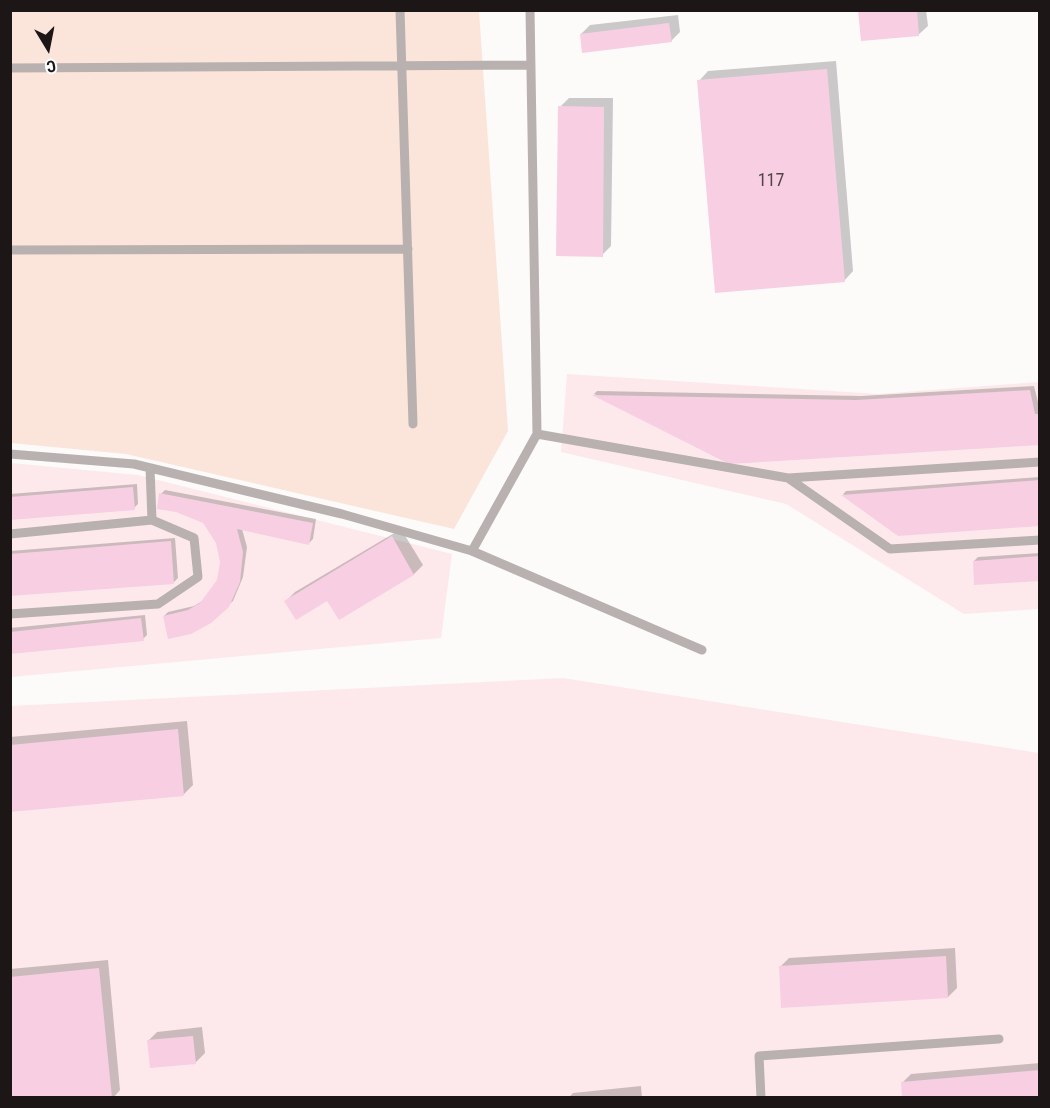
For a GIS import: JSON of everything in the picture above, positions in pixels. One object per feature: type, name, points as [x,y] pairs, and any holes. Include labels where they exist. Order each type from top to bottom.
[{"type":"lane","points":[[400,10],[404,66],[413,424]]},
{"type":"lane","points":[[472,551],[537,434],[530,10]]},
{"type":"lane","points":[[10,68],[531,65]]},
{"type":"lane","points":[[10,250],[408,249]]},
{"type":"lane","points":[[537,434],[788,478],[1040,462]]},
{"type":"lane","points":[[10,453],[134,464],[342,514],[472,551],[702,650]]},
{"type":"lane","points":[[150,468],[152,520]]},
{"type":"lane","points":[[788,478],[890,549],[1040,540]]},
{"type":"lane","points":[[10,534],[152,520],[194,538],[198,577],[158,604],[10,614]]},
{"type":"lane","points":[[761,1098],[759,1056],[999,1040]]},
{"type":"shaded area","points":[[10,11],[479,11],[508,431],[454,529],[126,454],[11,443]]},
{"type":"shaded area","points":[[567,374],[878,394],[1039,382],[1039,609],[964,614],[786,504],[561,452]]},
{"type":"shaded area","points":[[11,463],[138,475],[452,554],[441,638],[11,677]]},
{"type":"shaded area","points":[[563,678],[1039,753],[1039,1097],[11,1098],[11,706]]},
{"type":"building","points":[[858,10],[917,10],[919,36],[861,41]]},
{"type":"building","points":[[669,23],[672,42],[582,53],[580,34]]},
{"type":"building","points":[[827,69],[845,282],[715,293],[697,80]]},
{"type":"building","points":[[558,106],[604,107],[603,257],[556,256]]},
{"type":"building","points":[[1030,390],[1035,414],[1040,414],[1040,445],[729,464],[592,395],[856,400]]},
{"type":"building","points":[[1040,480],[1040,526],[898,536],[841,495]]},
{"type":"building","points":[[133,487],[135,510],[10,520],[10,497]]},
{"type":"building","points":[[159,493],[313,523],[309,545],[237,529],[243,552],[240,582],[229,607],[211,623],[191,634],[168,639],[163,616],[188,610],[200,603],[217,580],[220,562],[216,543],[203,523],[176,512],[157,509]]},
{"type":"building","points":[[392,536],[414,575],[339,620],[327,601],[296,620],[284,601]]},
{"type":"building","points":[[171,541],[174,584],[10,596],[10,554]]},
{"type":"building","points":[[1040,556],[1040,581],[974,585],[973,561]]},
{"type":"building","points":[[141,618],[144,641],[10,654],[10,632]]},
{"type":"building","points":[[178,729],[184,796],[10,812],[10,745]]},
{"type":"building","points":[[946,956],[948,998],[781,1008],[779,966]]},
{"type":"building","points":[[99,968],[112,1098],[10,1098],[10,977]]},
{"type":"building","points":[[193,1036],[196,1064],[150,1068],[147,1040]]},
{"type":"building","points":[[1040,1070],[1040,1098],[902,1098],[901,1082]]}]
